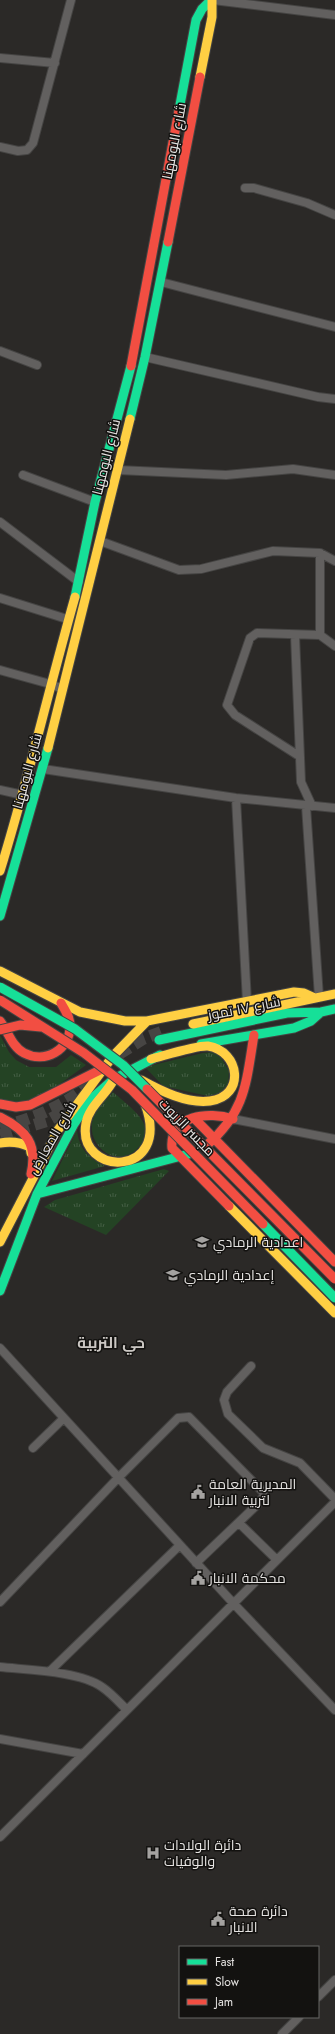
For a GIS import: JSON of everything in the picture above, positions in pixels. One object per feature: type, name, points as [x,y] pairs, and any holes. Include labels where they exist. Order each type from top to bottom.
[{"type":"main road","name":"شارع البومهنا","points":[[0,916],[43,769],[145,357],[212,17],[212,0]]},
{"type":"main road","name":"شارع البومهنا","points":[[0,871],[23,795],[67,619],[79,582],[95,502],[133,357],[196,20],[202,9],[212,0]]},
{"type":"main road","points":[[0,971],[80,1012],[125,1021],[148,1021],[294,992],[304,993],[317,998]]},
{"type":"main road","name":"مجسر الزيوت","points":[[0,987],[75,1029],[109,1053],[135,1077],[335,1279]]},
{"type":"main road","name":"شارع ١٧ تموز","points":[[335,994],[160,1036],[287,1014],[321,1012],[335,1009]]},
{"type":"main road","name":"مجسر الزيوت","points":[[0,1000],[91,1056],[116,1076],[335,1298]]},
{"type":"main road","points":[[0,1021],[9,1033],[13,1042],[21,1051],[37,1057],[49,1056],[64,1046],[71,1030],[70,1018],[61,1003]]},
{"type":"main road","name":"شارع المعارض","points":[[0,1290],[37,1194],[80,1114],[91,1099],[114,1079],[151,1059],[176,1049],[294,1028],[311,1021],[321,1012]]},
{"type":"main road","name":"شارع المعارض","points":[[0,1242],[27,1187],[58,1130],[130,1036],[148,1021]]},
{"type":"main road","points":[[0,1030],[20,1025],[36,1026],[50,1030]]},
{"type":"main road","points":[[37,1194],[179,1157],[197,1151],[215,1139],[233,1119],[243,1096],[254,1035]]},
{"type":"main road","points":[[135,1077],[166,1093],[200,1101],[220,1099],[232,1088],[235,1072],[233,1064],[222,1050],[206,1046],[151,1059]]},
{"type":"main road","points":[[0,1104],[16,1107],[30,1105],[104,1068]]},
{"type":"main road","points":[[114,1079],[107,1092],[89,1113],[86,1121],[85,1136],[95,1152],[118,1164],[131,1161],[137,1156],[149,1139],[150,1117],[145,1104]]},
{"type":"main road","points":[[233,1119],[214,1114],[194,1118],[183,1123],[172,1135],[172,1148],[179,1157],[335,1313]]},
{"type":"main road","points":[[0,1117],[13,1123],[26,1134],[31,1145],[33,1159],[32,1171],[27,1187]]},
{"type":"main road","points":[[194,1118],[335,1262]]},
{"type":"main road","points":[[0,1143],[13,1141],[22,1143],[30,1148],[33,1159]]},
{"type":"main road","points":[[0,1248],[12,1256]]},
{"type":"street","points":[[0,147],[18,151],[27,150],[33,144],[70,0]]},
{"type":"street","points":[[212,0],[335,15]]},
{"type":"street","points":[[0,58],[55,63]]},
{"type":"street","points":[[245,188],[254,188],[307,203],[335,215]]},
{"type":"street","points":[[160,282],[335,327]]},
{"type":"street","points":[[0,351],[37,365]]},
{"type":"street","points":[[145,357],[318,397],[335,399]]},
{"type":"street","points":[[118,470],[226,475],[293,469],[335,475]]},
{"type":"street","points":[[23,475],[95,502]]},
{"type":"street","points":[[0,522],[79,582]]},
{"type":"street","points":[[100,541],[179,570],[201,570],[273,550],[320,553],[335,561]]},
{"type":"street","points":[[320,553],[320,635]]},
{"type":"street","points":[[0,598],[67,619]]},
{"type":"street","points":[[299,756],[235,715],[227,704],[250,638],[257,633],[320,635],[335,646]]},
{"type":"street","points":[[295,635],[301,782],[309,806],[317,998]]},
{"type":"street","points":[[0,670],[63,689]]},
{"type":"street","points":[[43,769],[236,798],[335,808]]},
{"type":"street","points":[[0,790],[23,795]]},
{"type":"street","points":[[236,798],[247,1002]]},
{"type":"street","points":[[233,1119],[335,1139]]},
{"type":"street","points":[[0,1348],[196,1563],[335,1710]]},
{"type":"street","points":[[0,1837],[234,1604],[335,1500],[300,1463],[263,1448],[228,1414],[224,1400],[227,1392],[251,1366]]},
{"type":"street","points":[[0,1602],[118,1478],[178,1418],[189,1417],[263,1492],[263,1498],[260,1502],[196,1563]]},
{"type":"street","points":[[33,1448],[64,1418]]},
{"type":"street","points":[[238,1523],[277,1560]]},
{"type":"street","points":[[50,1672],[180,1545]]},
{"type":"street","points":[[0,1667],[50,1672],[89,1680],[102,1686],[127,1710]]},
{"type":"street","points":[[0,1739],[83,1754]]},
{"type":"street","points":[[319,1996],[335,1980]]},
{"type":"street","points":[[282,2034],[298,2018]]},
{"type":"green space","points":[[0,1035],[9,1052],[16,1060],[29,1067],[56,1067],[71,1055],[86,1065],[46,1094],[30,1103],[0,1100]]},
{"type":"green space","points":[[213,1052],[220,1056],[229,1071],[228,1084],[220,1093],[208,1096],[163,1086],[145,1067],[203,1053]]},
{"type":"green space","points":[[113,1092],[138,1114],[146,1131],[141,1145],[133,1152],[123,1156],[107,1154],[96,1142],[92,1133],[94,1116],[100,1106]]},
{"type":"green space","points":[[77,1130],[80,1143],[86,1152],[94,1160],[105,1166],[52,1181]]},
{"type":"green space","points":[[164,1169],[169,1171],[106,1235],[44,1207],[55,1200]]},
{"type":"tunnel","points":[[119,1054],[143,1039],[161,1032]]},
{"type":"tunnel","points":[[0,1127],[25,1120],[49,1110],[83,1090],[92,1081]]},
{"type":"tunnel","points":[[0,1135],[47,1121],[76,1105]]},
{"type":"traffic: fast","points":[[179,110],[196,20],[202,9],[211,0]]},
{"type":"traffic: fast","points":[[130,419],[145,357],[168,242]]},
{"type":"traffic: fast","points":[[75,597],[95,502],[131,366]]},
{"type":"traffic: fast","points":[[0,916],[48,748]]},
{"type":"traffic: fast","points":[[0,987],[75,1029],[123,1065],[147,1089]]},
{"type":"traffic: fast","points":[[159,1040],[287,1013],[321,1012],[335,1009]]},
{"type":"traffic: fast","points":[[201,1044],[294,1028],[311,1021],[321,1012]]},
{"type":"traffic: fast","points":[[0,1291],[37,1194],[74,1124],[84,1109],[91,1099],[114,1079],[160,1055]]},
{"type":"traffic: fast","points":[[37,1194],[189,1154]]},
{"type":"traffic: fast","points":[[263,1224],[335,1298]]},
{"type":"traffic: slow","points":[[200,77],[212,17],[212,0]]},
{"type":"traffic: slow","points":[[48,748],[130,419]]},
{"type":"traffic: slow","points":[[0,871],[20,803],[75,597]]},
{"type":"traffic: slow","points":[[0,971],[80,1012],[125,1021],[147,1021],[294,992],[304,993],[315,998]]},
{"type":"traffic: slow","points":[[193,1024],[335,994]]},
{"type":"traffic: slow","points":[[0,1242],[58,1130],[113,1056],[147,1021]]},
{"type":"traffic: slow","points":[[141,1080],[174,1096],[192,1101],[210,1101],[222,1097],[229,1091],[234,1083],[232,1064],[227,1056],[219,1050],[208,1046],[188,1049],[151,1059]]},
{"type":"traffic: slow","points":[[114,1079],[94,1106],[86,1123],[87,1141],[95,1153],[108,1160],[122,1162],[136,1157],[146,1146],[150,1129],[145,1104]]},
{"type":"traffic: slow","points":[[0,1143],[12,1142],[23,1144],[30,1147],[31,1153]]},
{"type":"traffic: slow","points":[[229,1206],[335,1313]]},
{"type":"traffic: jam","points":[[168,242],[200,77]]},
{"type":"traffic: jam","points":[[131,366],[179,110]]},
{"type":"traffic: jam","points":[[0,1000],[84,1053],[132,1090],[263,1224]]},
{"type":"traffic: jam","points":[[0,1021],[13,1043],[24,1053],[32,1056],[48,1056],[61,1048],[69,1035],[69,1020],[61,1003]]},
{"type":"traffic: jam","points":[[0,1030],[20,1025],[41,1027]]},
{"type":"traffic: jam","points":[[207,1145],[230,1120],[237,1108],[246,1082],[254,1035]]},
{"type":"traffic: jam","points":[[0,1104],[16,1107],[30,1105],[104,1068]]},
{"type":"traffic: jam","points":[[147,1089],[335,1279]]},
{"type":"traffic: jam","points":[[229,1206],[172,1148],[173,1137],[177,1128],[192,1118],[213,1116],[233,1119]]},
{"type":"traffic: jam","points":[[0,1117],[17,1127],[28,1139],[33,1154],[31,1174]]},
{"type":"traffic: jam","points":[[194,1118],[335,1262]]},
{"type":"place","name":"اعدادية الرمادي","points":[[202,1242]]},
{"type":"place","name":"إعدادية الرمادي","points":[[173,1275]]},
{"type":"place","name":"المديرية العامة لتربية الانبار","points":[[198,1492]]},
{"type":"place","name":"محكمة الانبار","points":[[198,1578]]},
{"type":"place","name":"دائرة الولادات والوفيات","points":[[153,1853]]},
{"type":"place","name":"دائرة صحة الانبار","points":[[218,1919]]},
{"type":"district","name":"حي التربية","points":[[111,1343]]}]
